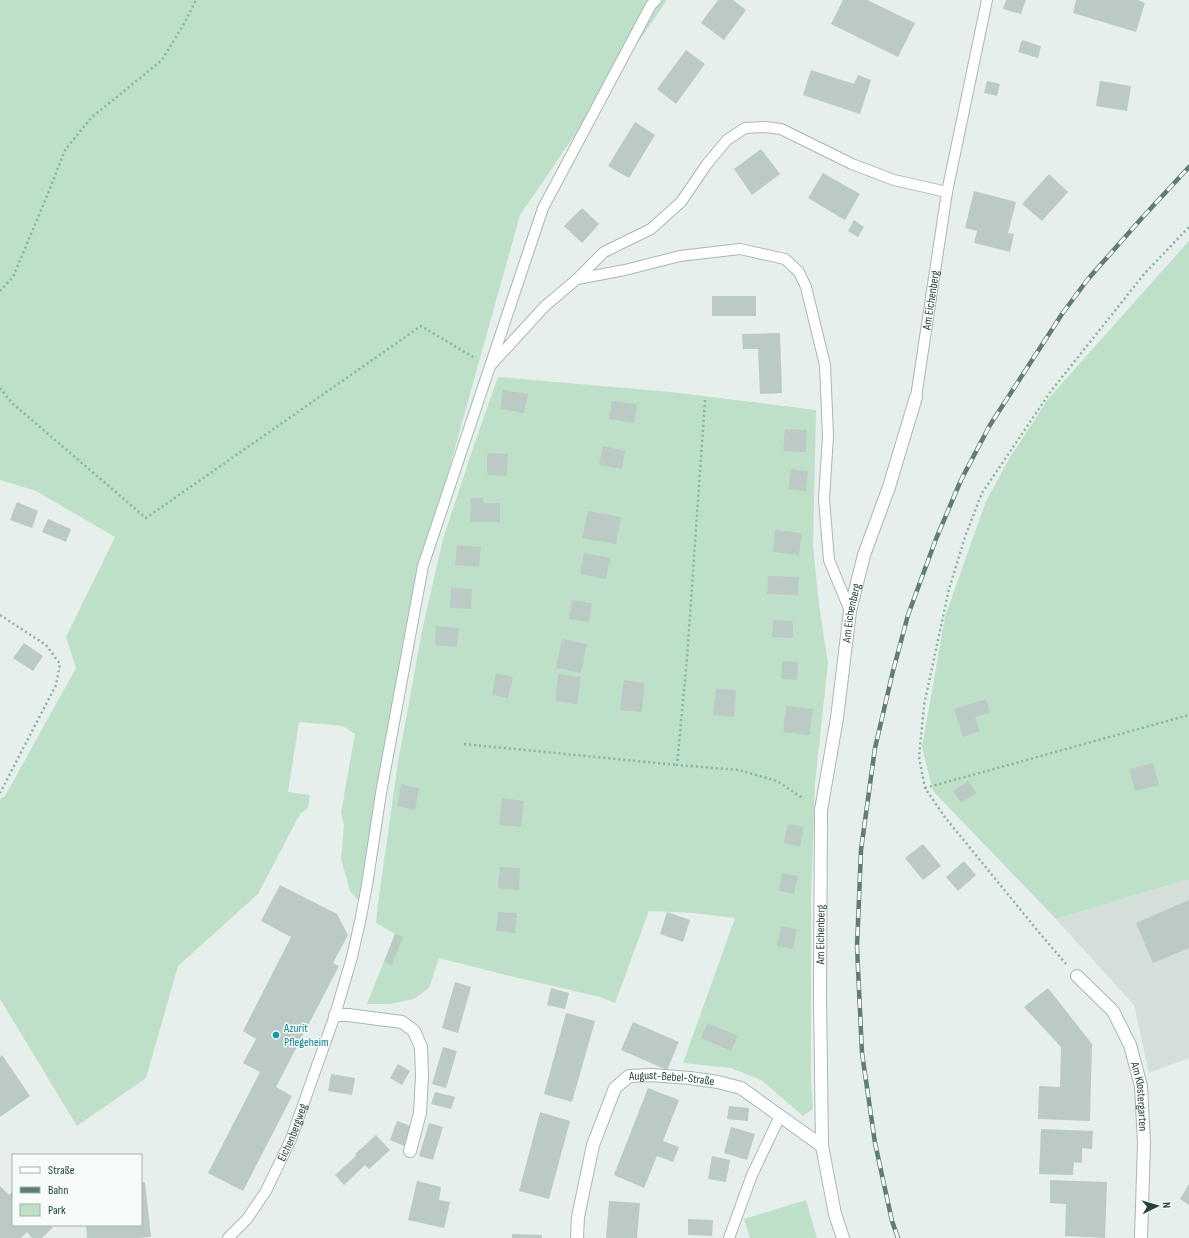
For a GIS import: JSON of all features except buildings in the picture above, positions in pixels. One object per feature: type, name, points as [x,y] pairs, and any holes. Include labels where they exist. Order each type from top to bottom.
[{"type":"street","name":"Am Eichenberg","points":[[843,1238],[834,1214],[822,1146],[820,995],[822,810],[837,718],[850,611],[864,555],[889,487],[916,397]]},
{"type":"street","name":"Am Klostergarten","points":[[1077,976],[1113,1011],[1130,1045],[1141,1086],[1144,1143],[1142,1238]]},
{"type":"street","points":[[335,1015],[348,1015],[402,1022],[414,1031],[421,1047],[422,1076],[420,1113],[410,1151]]},
{"type":"street","name":"August-Bebel-Straße","points":[[577,1238],[578,1217],[593,1145],[614,1088],[629,1076],[651,1075],[690,1078],[718,1082],[741,1088],[822,1146]]},
{"type":"lane","name":"Eichenbergweg","points":[[228,1238],[247,1219],[266,1191],[276,1172],[291,1139],[335,1015],[352,957],[361,917],[381,793],[423,566],[543,208],[651,5],[656,0]]},
{"type":"lane","name":"Am Eichenberg","points":[[916,397],[947,192],[987,0]]},
{"type":"lane","points":[[489,367],[545,306],[604,252],[651,229],[681,202],[707,164],[727,140],[745,128],[765,127],[781,130],[852,164],[894,180],[947,192]]},
{"type":"lane","points":[[577,278],[625,270],[680,256],[740,249],[785,259],[799,272],[806,287],[825,365],[828,436],[824,499],[829,560],[850,611]]},
{"type":"lane","points":[[729,1238],[752,1175],[780,1116]]},
{"type":"path","points":[[0,291],[13,277],[48,196],[65,150],[91,118],[162,60],[185,22],[196,0]]},
{"type":"path","points":[[1077,976],[1037,930],[949,822],[925,788],[918,757],[924,705],[948,589],[966,534],[982,493],[1051,391],[1145,273],[1189,227]]},
{"type":"path","points":[[0,388],[12,403],[146,518],[421,326],[475,359]]},
{"type":"path","points":[[678,765],[705,400]]},
{"type":"path","points":[[0,614],[46,645],[60,664],[56,685],[0,793]]},
{"type":"path","points":[[925,788],[1189,715]]},
{"type":"path","points":[[464,744],[739,770],[777,781],[822,810]]},
{"type":"shaded area","points":[[1189,879],[1189,1058],[1149,1073],[1134,1005],[1056,919]]},
{"type":"green space","points":[[0,0],[667,0],[520,215],[422,566],[374,804],[359,901],[350,891],[341,859],[344,825],[341,813],[355,734],[343,726],[299,722],[288,792],[310,795],[308,808],[300,814],[258,894],[178,966],[146,1078],[77,1126],[0,999],[0,799],[5,796],[76,668],[66,637],[115,537],[36,491],[0,480]]},
{"type":"green space","points":[[1189,241],[1189,879],[1056,919],[933,791],[922,747],[945,617],[986,501],[1009,459],[1048,399]]},
{"type":"green space","points":[[498,377],[670,392],[816,410],[813,546],[819,605],[828,663],[815,784],[811,897],[811,1080],[813,1109],[803,1116],[761,1080],[731,1068],[683,1063],[735,918],[693,913],[649,911],[615,1003],[600,997],[439,958],[429,988],[414,999],[390,1004],[367,1004],[395,934],[376,923],[398,762],[423,626],[443,539]]},
{"type":"green space","points":[[806,1200],[817,1238],[750,1238],[744,1219]]},
{"type":"railway","points":[[898,1238],[892,1221],[875,1143],[862,1053],[857,947],[861,850],[875,748],[908,615],[936,539],[961,480],[990,425],[1062,314],[1088,279],[1189,167]]},
{"type":"place","name":"Azurit Pflegeheim","points":[[276,1035]]}]
